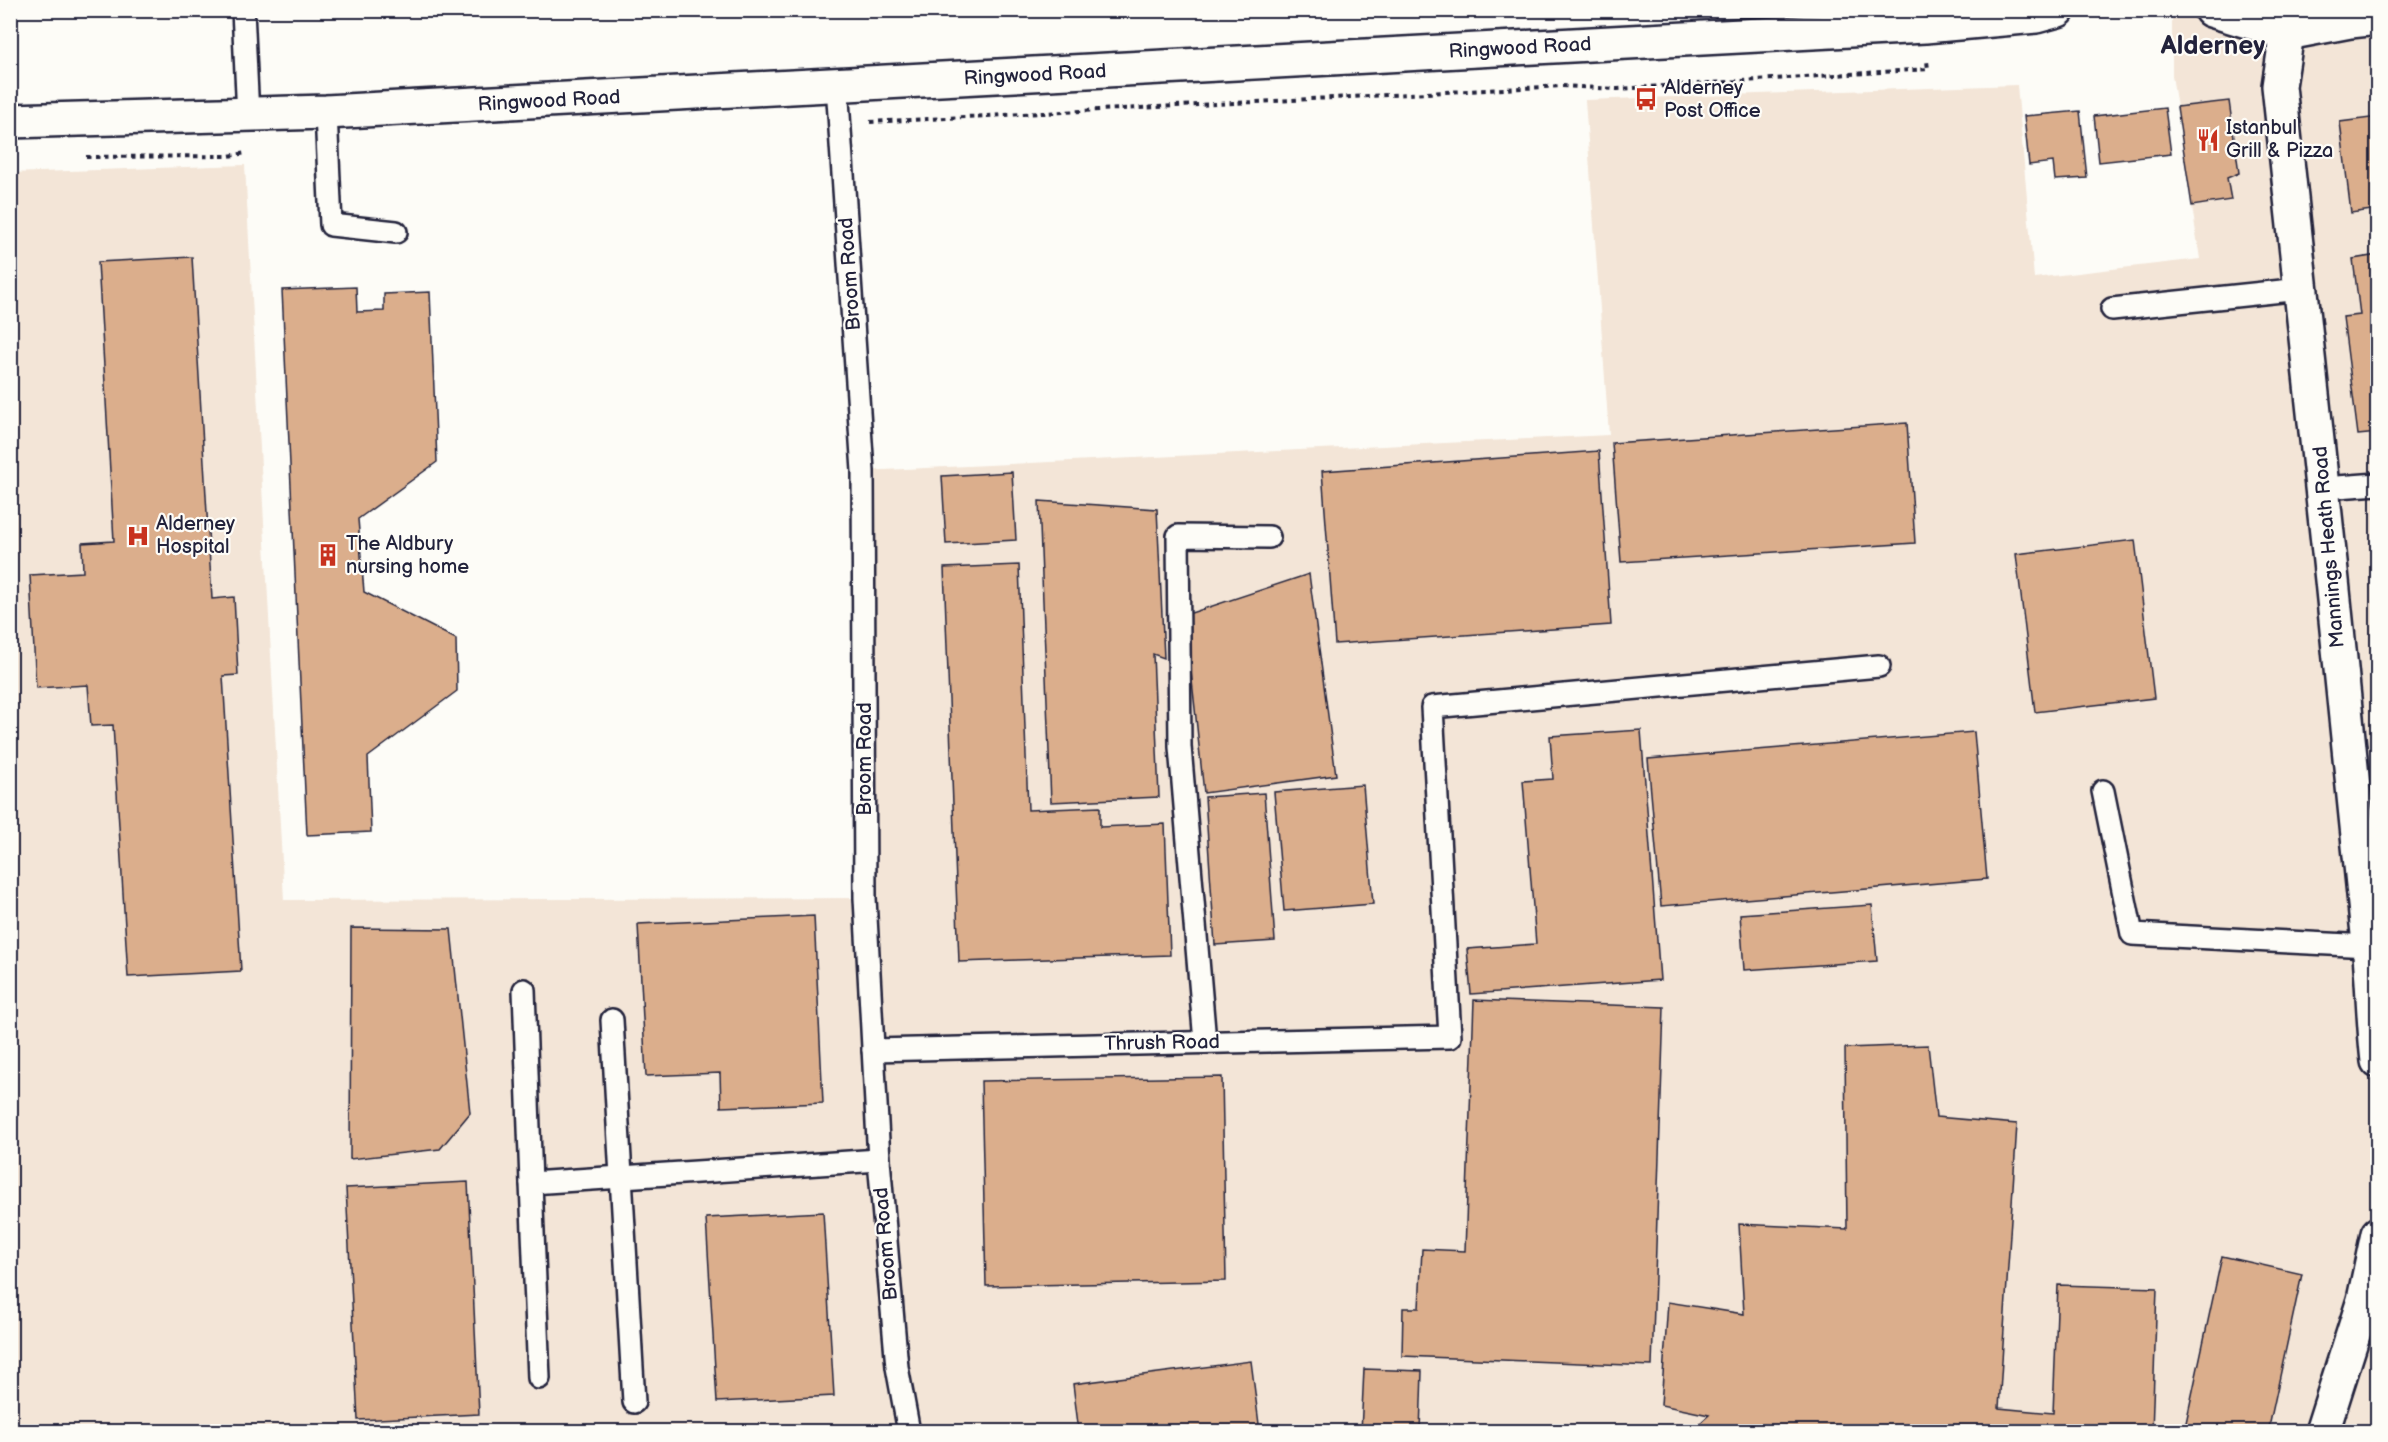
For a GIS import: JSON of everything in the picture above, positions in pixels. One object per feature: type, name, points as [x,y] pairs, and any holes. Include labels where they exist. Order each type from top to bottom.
[{"type":"main road","name":"Ringwood Road","points":[[10,121],[248,116],[837,86],[1913,27],[2036,16],[2058,10]]},
{"type":"main road","points":[[2211,10],[2287,33],[2378,18]]},
{"type":"main road","name":"Mannings Heath Road","points":[[2287,33],[2279,86],[2324,488],[2339,664],[2368,851],[2369,946],[2377,1059]]},
{"type":"main road","points":[[2322,1431],[2364,1300],[2378,1234]]},
{"type":"lane","points":[[243,10],[248,116]]},
{"type":"lane","name":"Broom Road","points":[[837,86],[864,471],[865,898],[873,1050],[879,1160],[897,1366],[909,1431]]},
{"type":"lane","points":[[326,112],[331,225],[396,232]]},
{"type":"lane","points":[[2112,309],[2301,289]]},
{"type":"lane","points":[[2324,488],[2378,484]]},
{"type":"lane","points":[[1205,1042],[1180,747],[1181,657],[1178,536],[1269,537]]},
{"type":"lane","name":"Thrush Road","points":[[873,1050],[1450,1036],[1432,707],[1879,666]]},
{"type":"lane","points":[[2103,791],[2132,934],[2369,946]]},
{"type":"lane","points":[[524,990],[539,1378]]},
{"type":"lane","points":[[612,1020],[619,1178],[634,1402]]},
{"type":"lane","points":[[531,1184],[879,1160]]},
{"type":"shaded area","points":[[2172,11],[2377,11],[2377,1431],[11,1431],[10,173],[245,165],[284,900],[865,898],[863,471],[1609,435],[1585,100],[2017,85],[2034,278],[2200,259],[2172,75]]},
{"type":"building","name":"Istanbul Grill & Pizza","points":[[2229,101],[2239,173],[2227,178],[2231,200],[2192,206],[2177,107]]},
{"type":"building","points":[[2165,108],[2171,154],[2099,162],[2094,116]]},
{"type":"building","points":[[2080,111],[2087,178],[2055,180],[2053,162],[2029,165],[2024,116]]},
{"type":"building","points":[[2378,117],[2378,209],[2351,213],[2340,122]]},
{"type":"building","points":[[2378,255],[2378,433],[2358,435],[2343,317],[2360,315],[2353,259]]},
{"type":"building","points":[[192,257],[212,599],[234,597],[238,675],[223,676],[241,971],[128,977],[113,725],[91,726],[88,685],[36,688],[30,575],[83,572],[82,543],[114,541],[98,262]]},
{"type":"building","name":"The Aldbury nursing home","points":[[356,287],[357,312],[384,311],[384,294],[430,292],[437,462],[358,519],[364,592],[456,639],[457,691],[368,757],[371,832],[307,835],[282,290]]},
{"type":"building","points":[[1907,423],[1915,543],[1621,562],[1612,443]]},
{"type":"building","points":[[1599,451],[1611,625],[1335,644],[1322,471]]},
{"type":"building","points":[[1012,472],[1016,540],[946,544],[942,476]]},
{"type":"building","points":[[1039,501],[1157,509],[1164,658],[1153,654],[1159,797],[1051,802]]},
{"type":"building","points":[[2135,540],[2154,698],[2035,712],[2016,554]]},
{"type":"building","points":[[1019,565],[1028,810],[1100,807],[1100,827],[1165,824],[1170,955],[959,962],[944,568]]},
{"type":"building","points":[[1309,574],[1336,775],[1204,793],[1185,615]]},
{"type":"building","points":[[1641,730],[1660,980],[1471,994],[1467,949],[1536,944],[1523,781],[1553,779],[1550,736]]},
{"type":"building","points":[[1974,732],[1987,879],[1661,906],[1648,759]]},
{"type":"building","points":[[1363,785],[1373,904],[1284,911],[1274,792]]},
{"type":"building","points":[[1264,793],[1275,941],[1215,945],[1205,797]]},
{"type":"building","points":[[1872,905],[1877,961],[1744,970],[1740,914]]},
{"type":"building","points":[[814,916],[823,1103],[721,1107],[720,1073],[646,1076],[638,924]]},
{"type":"building","points":[[351,928],[451,929],[470,1113],[440,1149],[350,1159]]},
{"type":"building","points":[[1474,1000],[1664,1007],[1652,1366],[1402,1356],[1403,1308],[1419,1308],[1422,1249],[1465,1251]]},
{"type":"building","points":[[1928,1045],[1936,1117],[2017,1124],[1999,1408],[2053,1413],[2058,1285],[2157,1288],[2152,1432],[1690,1432],[1709,1415],[1661,1405],[1668,1302],[1744,1314],[1739,1224],[1847,1229],[1845,1048]]},
{"type":"building","points":[[1222,1077],[1226,1281],[986,1286],[981,1081]]},
{"type":"building","points":[[468,1182],[479,1414],[358,1420],[346,1188]]},
{"type":"building","points":[[823,1212],[834,1396],[717,1402],[706,1218]]},
{"type":"building","points":[[2222,1256],[2302,1274],[2268,1432],[2184,1432]]},
{"type":"building","points":[[1251,1361],[1260,1432],[1079,1432],[1073,1384]]},
{"type":"building","points":[[1364,1369],[1422,1371],[1420,1432],[1361,1432]]},
{"type":"place","name":"Alderney Post Office","points":[[1646,99]]},
{"type":"place","name":"Istanbul Grill & Pizza","points":[[2208,140]]},
{"type":"place","name":"Alderney Hospital","points":[[138,536]]},
{"type":"place","name":"The Aldbury nursing home","points":[[328,555]]},
{"type":"district","name":"Alderney","points":[[2213,46]]}]
